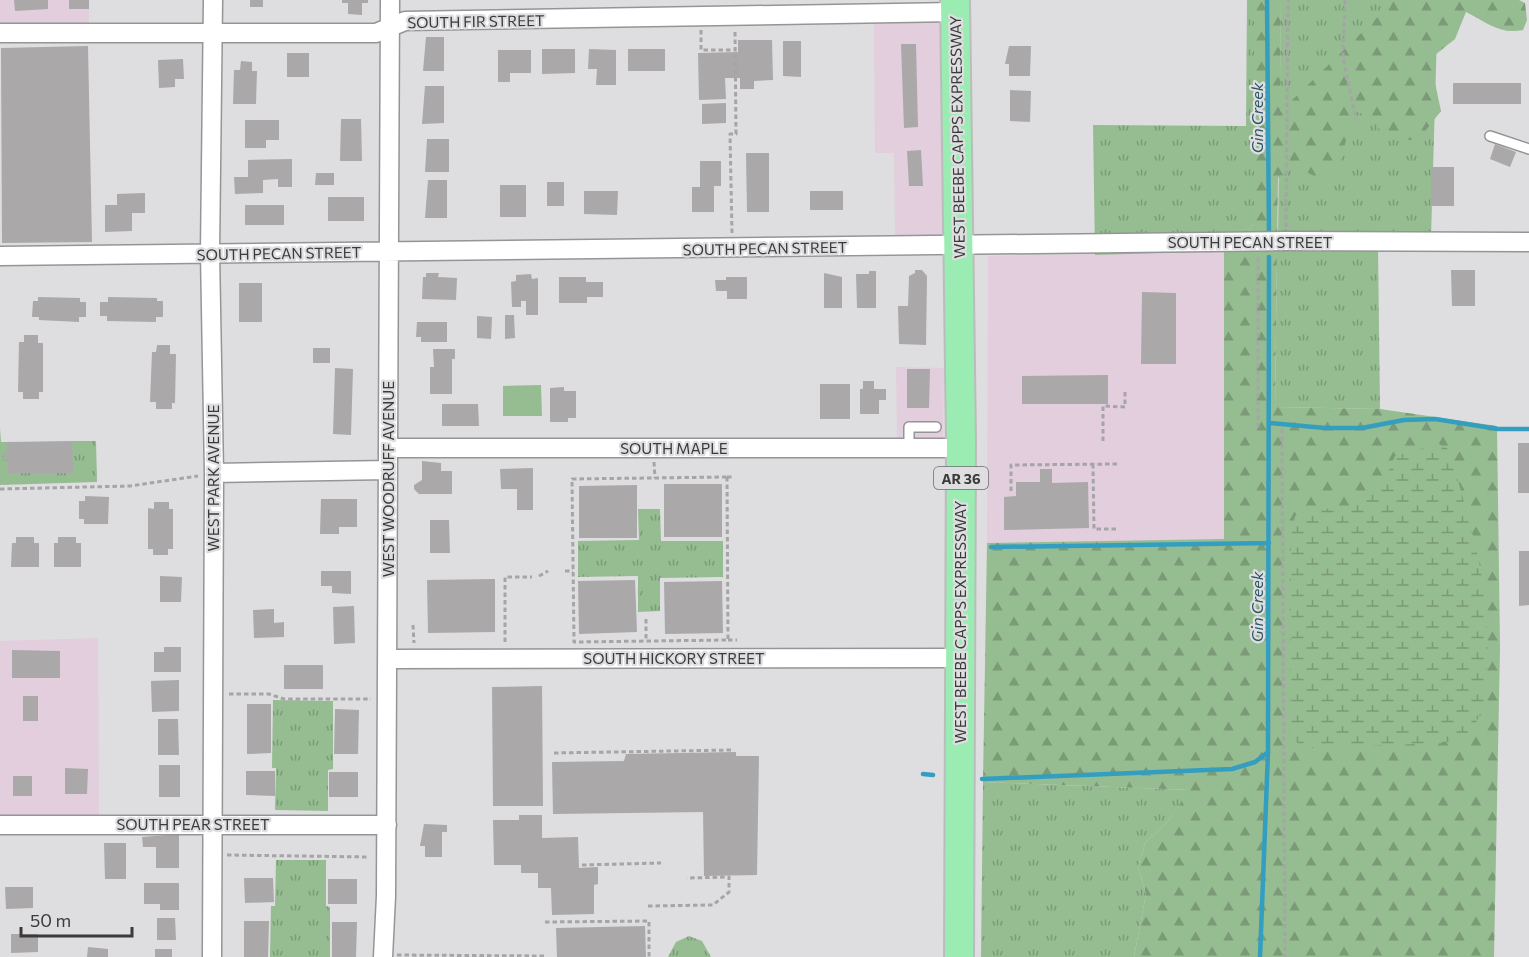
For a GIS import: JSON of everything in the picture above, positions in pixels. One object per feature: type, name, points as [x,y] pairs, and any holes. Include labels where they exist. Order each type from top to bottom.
[{"type":"main road","name":"WEST BEEBE CAPPS EXPRESSWAY","points":[[955,6],[961,448],[959,957]]},
{"type":"street","name":"WEST PARK AVENUE","points":[[212,957],[214,473],[210,253],[213,0]]},
{"type":"street","name":"WEST WOODRUFF AVENUE","points":[[389,956],[387,252],[390,0]]},
{"type":"street","name":"SOUTH FIR STREET","points":[[0,33],[376,33],[405,21],[734,16],[955,6]]},
{"type":"street","name":"SOUTH PECAN STREET","points":[[0,256],[1258,241],[1529,242]]},
{"type":"street","name":"SOUTH MAPLE","points":[[388,448],[961,448]]},
{"type":"street","points":[[214,473],[387,470]]},
{"type":"street","name":"SOUTH HICKORY STREET","points":[[388,659],[961,658]]},
{"type":"street","name":"SOUTH PEAR STREET","points":[[0,825],[212,823],[387,825]]},
{"type":"lane","points":[[1490,135],[1529,149]]},
{"type":"lane","points":[[909,448],[909,427],[936,427]]},
{"type":"path","points":[[1285,241],[1288,0]]},
{"type":"path","points":[[1345,0],[1343,58],[1356,120]]},
{"type":"path","points":[[701,16],[701,50],[735,50]]},
{"type":"path","points":[[732,248],[730,134],[736,134],[734,16]]},
{"type":"path","points":[[1258,241],[1258,429]]},
{"type":"path","points":[[1103,441],[1103,406],[1125,406],[1125,390]]},
{"type":"path","points":[[1281,429],[1285,957]]},
{"type":"path","points":[[654,455],[655,478]]},
{"type":"path","points":[[1093,464],[1094,529],[1118,529]]},
{"type":"path","points":[[1011,491],[1011,465],[1118,464]]},
{"type":"path","points":[[0,489],[142,485],[214,473]]},
{"type":"path","points":[[726,477],[728,640]]},
{"type":"path","points":[[734,477],[572,479],[574,642],[738,640]]},
{"type":"path","points":[[539,576],[548,571]]},
{"type":"path","points":[[565,571],[573,571]]},
{"type":"path","points":[[505,642],[505,577],[532,577]]},
{"type":"path","points":[[646,619],[646,641]]},
{"type":"path","points":[[224,694],[268,694],[284,699],[376,699]]},
{"type":"path","points":[[554,753],[732,750]]},
{"type":"path","points":[[225,855],[369,857]]},
{"type":"path","points":[[582,865],[661,863]]},
{"type":"path","points":[[648,906],[713,905],[729,892],[729,877],[687,878]]},
{"type":"path","points":[[545,922],[649,921],[649,957]]},
{"type":"path","points":[[389,956],[546,956]]},
{"type":"shaded area","points":[[0,0],[89,0],[89,24],[0,24]]},
{"type":"shaded area","points":[[874,23],[941,23],[943,236],[895,237],[894,153],[875,153]]},
{"type":"shaded area","points":[[1224,251],[1224,540],[987,543],[988,256]]},
{"type":"shaded area","points":[[896,367],[944,368],[943,440],[897,440]]},
{"type":"shaded area","points":[[98,638],[99,834],[0,834],[0,641]]},
{"type":"green space","points":[[1247,0],[1254,0],[1254,224],[1224,251],[1095,255],[1093,125],[1246,126]]},
{"type":"green space","points":[[1254,0],[1281,0],[1280,112],[1388,7],[1389,0],[1519,0],[1525,3],[1527,20],[1523,30],[1500,29],[1466,12],[1455,39],[1430,59],[1441,111],[1418,140],[1387,140],[1371,117],[1357,112],[1352,121],[1335,177],[1324,182],[1293,164],[1278,178],[1275,407],[1380,409],[1497,426],[1500,648],[1494,957],[1134,957],[1146,894],[1138,867],[1145,843],[1167,822],[1190,790],[983,782],[987,543],[1224,539],[1224,251],[1254,224]]},
{"type":"green space","points":[[1281,0],[1438,0],[1431,237],[1278,237]]},
{"type":"green space","points":[[1378,248],[1380,409],[1275,407],[1277,249]]},
{"type":"green space","points":[[541,385],[542,416],[503,416],[503,386]]},
{"type":"green space","points":[[0,428],[1,442],[7,442],[7,453],[3,453],[3,459],[8,460],[8,473],[72,473],[72,441],[96,441],[97,482],[0,485]]},
{"type":"green space","points":[[1439,444],[1450,450],[1483,584],[1488,656],[1485,696],[1481,712],[1475,724],[1466,734],[1445,743],[1308,748],[1296,742],[1290,730],[1291,537],[1295,516],[1313,508],[1347,510],[1381,488],[1395,456]]},
{"type":"green space","points":[[638,509],[660,509],[661,541],[723,541],[723,577],[660,578],[660,611],[638,612],[638,576],[578,577],[578,541],[639,540]]},
{"type":"green space","points":[[273,700],[333,701],[333,769],[328,770],[328,811],[275,810],[276,768],[272,768]]},
{"type":"green space","points":[[983,782],[1191,790],[1167,822],[1145,843],[1138,867],[1146,894],[1134,957],[981,957]]},
{"type":"green space","points":[[276,860],[326,860],[326,906],[330,907],[330,957],[270,957],[271,906],[275,906]]},
{"type":"green space","points":[[689,936],[702,941],[711,957],[668,957],[676,942]]},
{"type":"building","points":[[14,0],[48,0],[48,9],[15,11]]},
{"type":"building","points":[[69,0],[89,0],[89,9],[69,9]]},
{"type":"building","points":[[250,0],[263,0],[263,7],[250,7]]},
{"type":"building","points":[[342,0],[368,0],[368,3],[362,3],[362,15],[348,14],[348,3],[342,3]]},
{"type":"building","points":[[426,37],[444,37],[444,71],[423,71]]},
{"type":"building","points":[[738,40],[772,40],[773,80],[754,81],[754,89],[740,89],[740,78],[725,78],[726,99],[699,100],[698,53],[738,52]]},
{"type":"building","points":[[783,41],[801,41],[801,77],[783,76]]},
{"type":"building","points":[[901,44],[916,44],[918,127],[904,128]]},
{"type":"building","points":[[88,46],[92,242],[2,243],[1,48]]},
{"type":"building","points":[[1009,46],[1031,46],[1030,76],[1009,76],[1009,64],[1005,64]]},
{"type":"building","points":[[542,49],[575,49],[575,73],[542,74]]},
{"type":"building","points":[[589,49],[616,50],[616,85],[596,85],[597,69],[588,69]]},
{"type":"building","points":[[628,49],[665,49],[665,71],[628,71]]},
{"type":"building","points":[[498,50],[531,50],[531,73],[510,73],[510,82],[498,82]]},
{"type":"building","points":[[287,53],[309,53],[309,77],[287,77]]},
{"type":"building","points":[[183,59],[184,79],[175,79],[175,87],[159,88],[158,60]]},
{"type":"building","points":[[241,61],[252,62],[252,71],[257,71],[256,104],[233,104],[234,70],[240,70]]},
{"type":"building","points":[[1453,83],[1521,83],[1521,104],[1453,104]]},
{"type":"building","points":[[425,86],[444,86],[444,123],[422,124]]},
{"type":"building","points":[[1010,90],[1031,91],[1030,122],[1010,121]]},
{"type":"building","points":[[726,103],[726,123],[702,124],[702,104]]},
{"type":"building","points":[[341,119],[361,119],[362,161],[340,161]]},
{"type":"building","points":[[245,120],[279,120],[279,140],[266,140],[266,148],[245,148]]},
{"type":"building","points":[[427,139],[449,139],[449,172],[425,172]]},
{"type":"building","points":[[1495,144],[1516,152],[1510,167],[1490,159]]},
{"type":"building","points":[[921,150],[923,186],[909,186],[907,151]]},
{"type":"building","points":[[746,153],[769,153],[769,212],[747,212]]},
{"type":"building","points":[[292,159],[292,187],[278,187],[278,179],[263,180],[263,193],[235,194],[234,177],[248,177],[248,160]]},
{"type":"building","points":[[700,161],[721,161],[721,186],[714,186],[714,212],[692,212],[692,187],[700,187]]},
{"type":"building","points":[[1431,167],[1454,167],[1454,206],[1431,206]]},
{"type":"building","points":[[316,173],[334,173],[334,185],[315,185]]},
{"type":"building","points":[[428,180],[447,180],[447,218],[425,218]]},
{"type":"building","points":[[547,182],[564,182],[564,206],[547,206]]},
{"type":"building","points":[[500,185],[526,185],[526,217],[500,217]]},
{"type":"building","points":[[584,191],[618,191],[617,215],[584,214]]},
{"type":"building","points":[[810,191],[843,191],[843,210],[810,210]]},
{"type":"building","points":[[145,193],[145,213],[132,213],[132,231],[105,232],[105,205],[117,205],[117,194]]},
{"type":"building","points":[[328,197],[364,197],[364,221],[328,221]]},
{"type":"building","points":[[245,205],[284,205],[284,225],[245,225]]},
{"type":"building","points":[[915,270],[922,270],[927,276],[926,345],[899,344],[898,306],[908,306],[909,276],[915,273]]},
{"type":"building","points":[[1451,270],[1475,270],[1475,306],[1452,306]]},
{"type":"building","points":[[869,271],[876,271],[876,308],[857,308],[856,274],[869,274]]},
{"type":"building","points":[[426,273],[439,273],[438,277],[457,278],[456,300],[422,299],[423,277],[426,277]]},
{"type":"building","points":[[824,273],[842,277],[842,308],[824,308]]},
{"type":"building","points":[[531,274],[532,279],[538,278],[538,315],[526,315],[526,301],[521,301],[521,307],[512,307],[511,282],[516,281],[516,275]]},
{"type":"building","points":[[559,277],[586,277],[586,282],[603,282],[603,297],[587,297],[587,303],[559,303]]},
{"type":"building","points":[[726,277],[747,277],[747,299],[727,299],[727,291],[716,291],[715,280],[726,280]]},
{"type":"building","points":[[239,283],[262,283],[262,322],[239,322]]},
{"type":"building","points":[[1142,292],[1176,293],[1176,364],[1141,364]]},
{"type":"building","points":[[38,297],[80,298],[80,302],[86,302],[86,317],[79,317],[79,322],[39,320],[39,317],[32,317],[33,301],[38,301]]},
{"type":"building","points":[[108,297],[157,298],[157,301],[163,301],[163,317],[156,317],[156,322],[107,321],[107,316],[100,316],[100,302],[108,302]]},
{"type":"building","points":[[505,315],[514,315],[515,338],[505,339]]},
{"type":"building","points":[[477,316],[492,317],[491,339],[477,338]]},
{"type":"building","points":[[417,322],[447,322],[447,342],[421,342],[421,337],[416,337]]},
{"type":"building","points":[[24,335],[38,335],[38,343],[43,343],[43,392],[39,392],[39,399],[23,399],[23,392],[18,392],[19,342],[24,342]]},
{"type":"building","points":[[157,345],[170,345],[170,354],[176,354],[175,403],[172,403],[172,409],[156,409],[156,402],[150,402],[152,352],[156,352]]},
{"type":"building","points":[[313,348],[330,348],[330,363],[313,363]]},
{"type":"building","points":[[433,349],[455,349],[455,359],[452,359],[452,394],[430,394],[430,367],[434,367]]},
{"type":"building","points":[[335,368],[353,369],[351,435],[333,434]]},
{"type":"building","points":[[907,369],[930,369],[929,408],[907,408]]},
{"type":"building","points":[[1108,375],[1108,404],[1022,404],[1022,376]]},
{"type":"building","points":[[863,381],[874,381],[874,389],[886,389],[886,400],[879,400],[879,414],[860,414],[860,389],[863,389]]},
{"type":"building","points":[[820,384],[850,384],[850,419],[820,419]]},
{"type":"building","points":[[564,387],[564,391],[576,391],[576,418],[568,418],[568,422],[550,422],[550,388]]},
{"type":"building","points":[[442,404],[478,404],[479,426],[442,426]]},
{"type":"building","points":[[72,441],[73,473],[8,473],[8,460],[3,460],[3,453],[7,453],[7,442]]},
{"type":"building","points":[[1518,443],[1529,443],[1529,493],[1518,493]]},
{"type":"building","points":[[422,461],[441,463],[441,471],[452,471],[452,494],[419,494],[414,489],[414,485],[422,480]]},
{"type":"building","points":[[533,468],[533,510],[517,510],[517,489],[501,489],[500,469]]},
{"type":"building","points":[[1040,469],[1052,469],[1052,483],[1088,482],[1089,528],[1004,530],[1004,497],[1016,496],[1016,482],[1040,482]]},
{"type":"building","points":[[664,484],[722,484],[722,537],[664,537]]},
{"type":"building","points":[[637,485],[637,538],[579,538],[579,486]]},
{"type":"building","points":[[85,496],[109,497],[108,524],[84,524],[84,519],[79,519],[79,501],[85,501]]},
{"type":"building","points":[[321,499],[357,499],[357,527],[339,527],[339,534],[320,534]]},
{"type":"building","points":[[154,502],[169,502],[169,509],[173,509],[173,549],[168,549],[168,555],[153,555],[153,549],[148,549],[148,508],[154,509]]},
{"type":"building","points":[[430,520],[449,520],[450,553],[430,553]]},
{"type":"building","points":[[16,537],[34,537],[34,543],[39,543],[39,567],[11,567],[12,543],[16,543]]},
{"type":"building","points":[[58,537],[76,537],[76,543],[81,543],[81,567],[54,567],[54,543],[58,543]]},
{"type":"building","points":[[1519,551],[1529,551],[1529,605],[1519,606]]},
{"type":"building","points":[[321,571],[351,571],[351,594],[332,593],[332,586],[321,586]]},
{"type":"building","points":[[160,576],[182,577],[181,602],[160,602]]},
{"type":"building","points":[[495,579],[495,632],[428,633],[427,580]]},
{"type":"building","points":[[635,580],[637,632],[579,634],[578,581]]},
{"type":"building","points":[[722,581],[723,633],[665,634],[664,582]]},
{"type":"building","points":[[354,606],[355,643],[334,644],[333,607]]},
{"type":"building","points":[[274,609],[274,623],[284,622],[284,637],[254,638],[253,610]]},
{"type":"building","points":[[164,647],[181,647],[181,672],[154,672],[154,652],[164,652]]},
{"type":"building","points":[[12,650],[60,651],[60,678],[12,678]]},
{"type":"building","points":[[284,665],[323,665],[323,689],[284,689]]},
{"type":"building","points":[[179,680],[179,711],[152,712],[151,681]]},
{"type":"building","points":[[542,686],[543,806],[493,806],[492,687]]},
{"type":"building","points":[[23,696],[38,696],[38,721],[23,721]]},
{"type":"building","points":[[247,704],[271,704],[271,753],[247,754]]},
{"type":"building","points":[[335,709],[359,710],[358,754],[334,754]]},
{"type":"building","points":[[158,719],[178,719],[179,755],[158,755]]},
{"type":"building","points":[[736,752],[736,756],[759,756],[757,875],[704,876],[703,812],[553,814],[552,762],[624,761],[626,754]]},
{"type":"building","points":[[159,765],[180,765],[180,797],[159,797]]},
{"type":"building","points":[[65,768],[88,769],[87,794],[65,794]]},
{"type":"building","points":[[246,771],[275,771],[275,796],[246,795]]},
{"type":"building","points":[[329,772],[358,772],[358,797],[329,797]]},
{"type":"building","points":[[13,776],[32,776],[32,796],[13,796]]},
{"type":"building","points":[[519,815],[542,815],[542,838],[578,837],[579,868],[598,867],[598,884],[594,885],[594,914],[552,915],[551,888],[538,888],[538,873],[521,873],[521,865],[494,865],[493,820],[519,820]]},
{"type":"building","points":[[424,824],[447,825],[447,832],[442,832],[442,857],[425,857],[425,846],[420,846]]},
{"type":"building","points":[[179,834],[179,868],[156,868],[156,847],[143,847],[142,837]]},
{"type":"building","points":[[104,843],[126,843],[126,879],[105,879]]},
{"type":"building","points":[[244,878],[273,878],[274,902],[245,903]]},
{"type":"building","points":[[328,879],[357,879],[357,904],[328,904]]},
{"type":"building","points":[[144,883],[179,883],[179,910],[160,910],[160,904],[144,904]]},
{"type":"building","points":[[5,887],[33,887],[33,908],[6,909]]},
{"type":"building","points":[[157,918],[175,918],[176,940],[157,940]]},
{"type":"building","points":[[244,921],[269,921],[268,957],[244,957]]},
{"type":"building","points":[[332,922],[357,922],[356,957],[332,957]]},
{"type":"building","points":[[645,926],[646,957],[557,957],[556,928]]},
{"type":"building","points":[[11,934],[38,934],[38,952],[11,953]]},
{"type":"building","points":[[88,947],[108,949],[108,957],[87,957]]},
{"type":"building","points":[[155,949],[172,949],[172,957],[155,957]]},
{"type":"waterway","name":"Gin Creek","points":[[1267,0],[1269,236]]},
{"type":"waterway","name":"Gin Creek","points":[[1260,957],[1268,752],[1269,257]]},
{"type":"waterway","points":[[1269,423],[1325,428],[1362,428],[1404,420],[1435,419],[1498,429],[1529,429]]},
{"type":"waterway","points":[[991,547],[1269,543]]},
{"type":"waterway","points":[[982,779],[1232,769],[1255,762],[1268,752]]},
{"type":"waterway","points":[[923,774],[933,775]]}]
